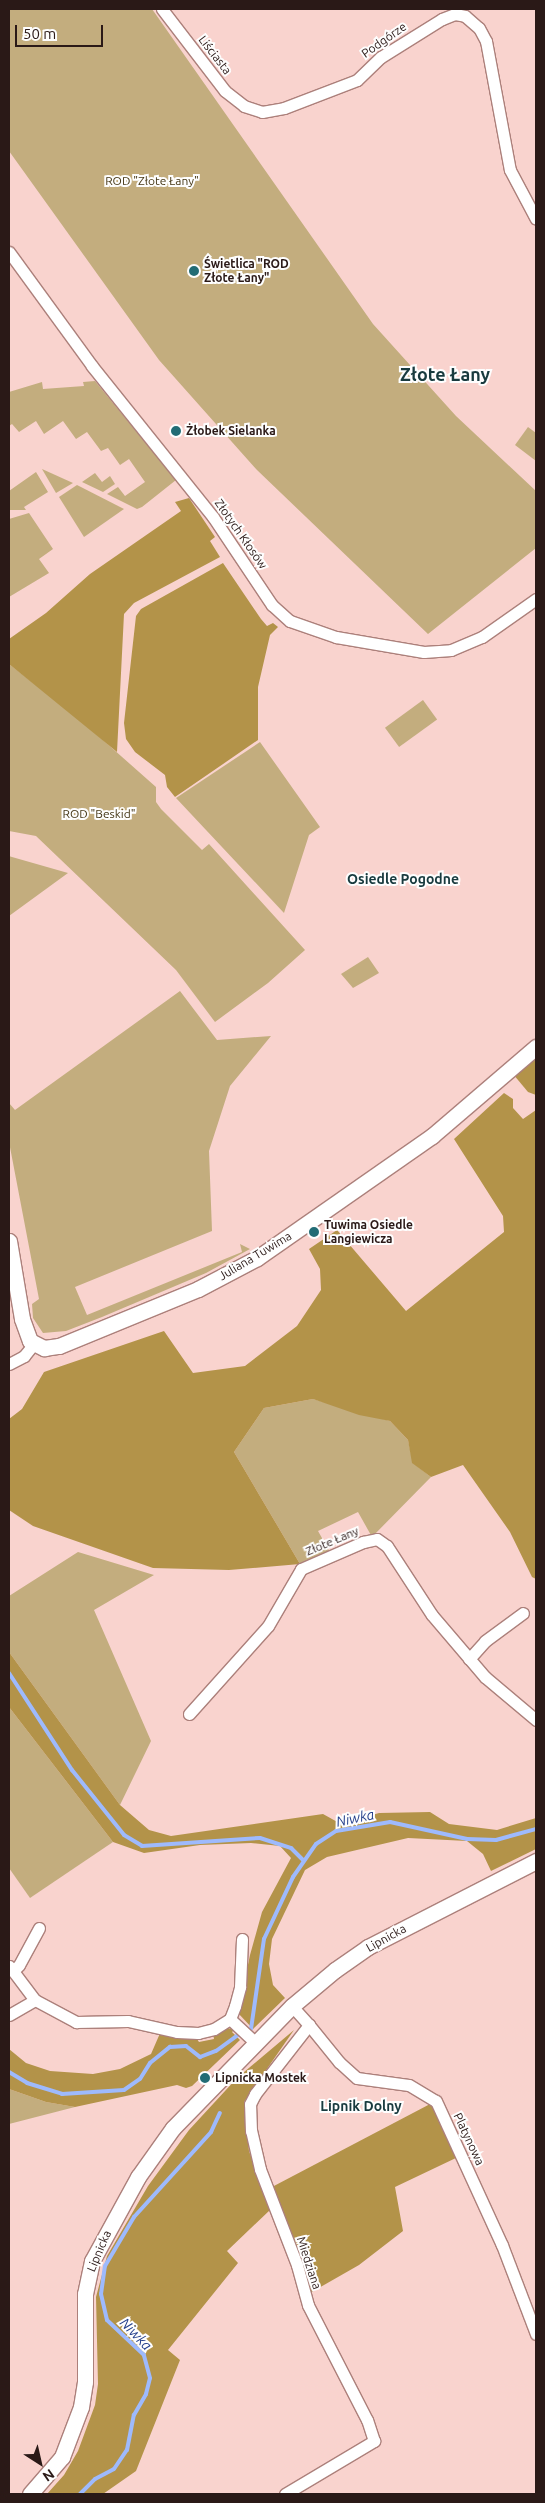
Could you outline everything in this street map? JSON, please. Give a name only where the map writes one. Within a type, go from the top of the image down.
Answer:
[{"type":"street","name":"Liściasta","points":[[162,9],[226,91],[254,110]]},
{"type":"street","name":"Podgórze","points":[[254,110],[262,112],[284,108],[357,80],[382,57],[442,19],[455,14],[465,16],[479,28],[486,41],[507,158],[525,202],[536,219]]},
{"type":"street","name":"Złotych Kłosów","points":[[9,252],[92,366],[213,517],[272,604],[290,621],[336,638],[424,652],[451,650],[482,637],[536,599]]},
{"type":"street","name":"Juliana Tuwima","points":[[38,1346],[59,1346],[173,1299],[257,1258],[432,1136],[536,1047]]},
{"type":"street","points":[[9,1241],[22,1319],[38,1346],[9,1364]]},
{"type":"street","name":"Złote Łany","points":[[189,1714],[268,1626],[301,1569],[373,1540],[386,1546],[432,1615],[485,1678],[536,1720]]},
{"type":"street","points":[[469,1659],[485,1641],[523,1612]]},
{"type":"street","name":"Lipnicka","points":[[30,2494],[62,2457],[79,2414],[85,2382],[85,2294],[92,2261],[138,2177],[173,2128],[252,2039],[334,1970],[368,1947],[536,1860]]},
{"type":"street","points":[[39,1928],[11,1969],[35,2000],[68,2019],[86,2024],[128,2021],[176,2032],[198,2033],[214,2029],[232,2021]]},
{"type":"street","points":[[232,2021],[240,1987],[242,1939]]},
{"type":"street","points":[[9,2015],[35,2000]]},
{"type":"street","points":[[292,2006],[309,2025]]},
{"type":"street","points":[[232,2021],[252,2039]]},
{"type":"street","name":"Platynowa","points":[[309,2025],[339,2062],[357,2078],[409,2085],[436,2101],[502,2245],[536,2334]]},
{"type":"street","name":"Miedziana","points":[[285,2494],[374,2441],[367,2420],[308,2304],[297,2265],[260,2169],[251,2131],[250,2104],[254,2094],[309,2025]]},
{"type":"green space","name":"ROD \"Złote Łany\"","points":[[9,9],[152,9],[373,324],[456,416],[536,491],[536,548],[428,634],[257,470],[159,360],[9,151]]},
{"type":"green space","points":[[95,381],[176,480],[137,509],[107,494],[118,487],[125,496],[145,482],[129,459],[120,465],[108,448],[101,451],[87,432],[76,439],[63,421],[44,434],[36,421],[19,432],[12,424],[9,426],[9,392],[42,382],[43,389],[84,386],[83,382]]},
{"type":"green space","points":[[528,427],[536,433],[536,461],[515,445]]},
{"type":"green space","points":[[42,469],[73,483],[56,493]]},
{"type":"green space","points":[[36,472],[48,492],[24,507],[26,510],[10,510],[9,491]]},
{"type":"green space","points":[[95,473],[102,482],[110,476],[115,484],[103,492],[82,482]]},
{"type":"green space","points":[[77,485],[124,509],[84,537],[59,497]]},
{"type":"green space","points":[[29,513],[53,549],[39,559],[49,573],[9,597],[9,519]]},
{"type":"green space","name":"ROD \"Beskid\"","points":[[9,664],[78,718],[156,787],[156,802],[161,809],[202,850],[209,844],[305,950],[268,983],[215,1022],[176,970],[36,836],[9,831]]},
{"type":"green space","points":[[423,700],[437,719],[399,747],[385,728]]},
{"type":"green space","points":[[260,742],[320,827],[309,835],[284,913],[176,798]]},
{"type":"green space","points":[[9,856],[12,857],[68,873],[9,916]]},
{"type":"green space","points":[[368,957],[379,973],[353,988],[341,974]]},
{"type":"green space","points":[[180,991],[217,1040],[271,1036],[230,1086],[209,1151],[212,1231],[75,1287],[87,1315],[242,1252],[240,1244],[250,1249],[206,1273],[102,1317],[66,1331],[43,1333],[33,1318],[32,1304],[39,1299],[9,1142],[9,1103],[15,1110]]},
{"type":"green space","points":[[313,1399],[390,1421],[408,1440],[413,1463],[431,1477],[372,1537],[358,1512],[318,1531],[331,1554],[300,1564],[234,1452],[264,1408]]},
{"type":"green space","points":[[78,1552],[154,1575],[94,1610],[151,1741],[120,1805],[9,1652],[9,1596]]},
{"type":"green space","points":[[9,1707],[113,1842],[30,1898],[9,1868]]},
{"type":"green space","points":[[9,2089],[46,2102],[75,2107],[9,2124]]},
{"type":"shaded area","points":[[189,498],[215,537],[210,541],[220,557],[134,603],[124,614],[117,752],[9,664],[9,639],[46,613],[90,574],[181,511],[175,502]]},
{"type":"shaded area","points":[[223,563],[267,626],[273,623],[278,627],[270,635],[258,687],[258,740],[175,797],[167,787],[165,775],[135,752],[126,739],[124,723],[136,616],[141,609]]},
{"type":"shaded area","points":[[536,1056],[536,1095],[528,1092],[513,1074]]},
{"type":"shaded area","points":[[504,1093],[513,1099],[513,1108],[523,1119],[536,1110],[536,1579],[532,1577],[510,1532],[463,1465],[431,1477],[412,1463],[408,1440],[390,1421],[359,1415],[313,1399],[264,1408],[234,1452],[300,1564],[229,1570],[153,1568],[33,1526],[9,1510],[9,1419],[22,1409],[44,1372],[164,1331],[193,1373],[245,1366],[297,1326],[321,1290],[320,1269],[309,1249],[337,1230],[406,1311],[504,1232],[503,1216],[454,1139]]},
{"type":"shaded area","points":[[9,1652],[120,1805],[149,1830],[171,1836],[323,1814],[341,1824],[379,1813],[430,1812],[449,1824],[497,1830],[536,1818],[536,1849],[491,1871],[483,1854],[467,1841],[408,1838],[327,1857],[305,1870],[272,1939],[269,1964],[273,1985],[285,1998],[253,2029],[238,2013],[250,1955],[262,1912],[291,1858],[280,1846],[251,1843],[200,1845],[144,1853],[113,1842],[9,1707]]},
{"type":"shaded area","points":[[224,2028],[235,2029],[232,2032],[240,2040],[192,2086],[186,2088],[177,2085],[75,2107],[46,2102],[9,2089],[9,2049],[26,2063],[50,2071],[93,2074],[120,2069],[151,2054],[161,2031],[195,2036],[199,2042],[214,2039],[213,2033]]},
{"type":"shaded area","points":[[294,2030],[244,2102],[249,2151],[270,2210],[227,2251],[238,2263],[168,2350],[180,2360],[136,2471],[103,2494],[47,2494],[64,2475],[78,2451],[95,2405],[98,2384],[96,2297],[107,2256],[148,2186],[189,2130],[237,2078]]},
{"type":"shaded area","points":[[432,2103],[458,2157],[395,2187],[403,2231],[359,2265],[310,2293],[272,2187]]},
{"type":"waterway","points":[[9,1673],[72,1770],[124,1835],[142,1846],[260,1838],[291,1848],[303,1860]]},
{"type":"waterway","name":"Niwka","points":[[251,2029],[264,1939],[293,1877],[316,1844],[336,1831],[390,1822],[467,1839],[496,1840],[536,1829]]},
{"type":"waterway","points":[[9,2072],[27,2083],[62,2094],[124,2090],[140,2079],[150,2063],[170,2047],[186,2046],[200,2057],[216,2051],[242,2032]]},
{"type":"waterway","name":"Niwka","points":[[80,2494],[95,2479],[114,2469],[127,2450],[134,2415],[146,2394],[150,2378],[144,2355],[107,2320],[101,2294],[105,2266],[134,2217],[211,2132],[220,2113]]},
{"type":"place","name":"Świetlica \"ROD Złote Łany\"","points":[[194,271]]},
{"type":"place","name":"Żłobek Sielanka","points":[[176,431]]},
{"type":"place","name":"Tuwima Osiedle Langiewicza","points":[[314,1232]]},
{"type":"place","name":"Lipnicka Mostek","points":[[205,2078]]},
{"type":"district","name":"Złote Łany","points":[[445,374]]},
{"type":"district","name":"Osiedle Pogodne","points":[[403,879]]},
{"type":"district","name":"Lipnik Dolny","points":[[361,2106]]}]
